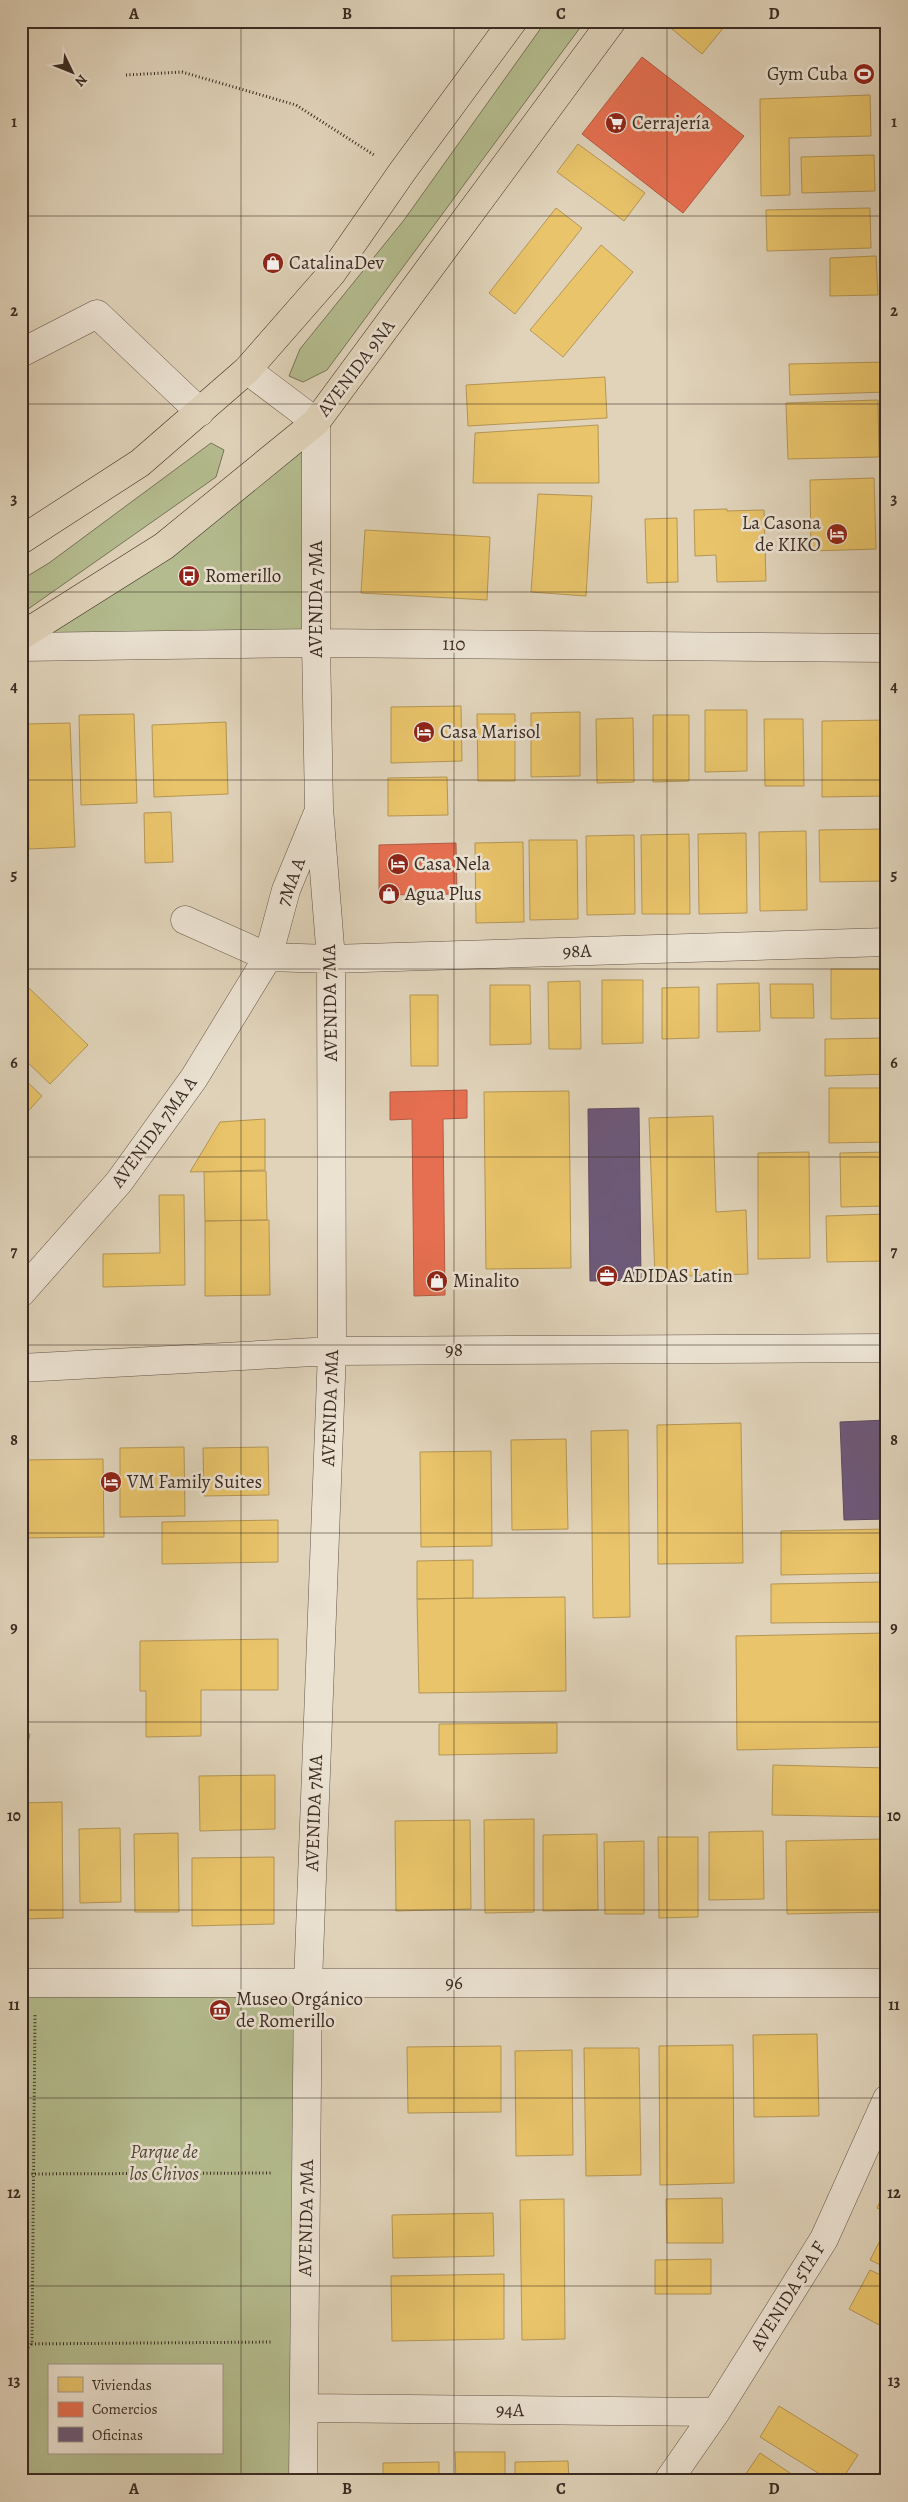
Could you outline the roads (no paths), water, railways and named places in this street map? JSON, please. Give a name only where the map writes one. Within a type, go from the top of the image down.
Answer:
[{"type":"main road","points":[[21,540],[140,463],[247,370],[332,273],[402,172],[513,21]]},
{"type":"main road","name":"AVENIDA 9NA","points":[[21,636],[164,546],[316,422],[612,21]]},
{"type":"street","points":[[21,353],[96,314],[200,412]]},
{"type":"street","points":[[247,370],[316,422]]},
{"type":"street","name":"AVENIDA 7MA","points":[[303,2481],[308,1983],[332,1351],[331,959],[319,808],[316,643],[316,422]]},
{"type":"street","name":"110","points":[[21,647],[316,643],[887,648]]},
{"type":"street","name":"7MA A","points":[[268,957],[286,890],[319,808]]},
{"type":"street","points":[[185,920],[268,957]]},
{"type":"street","name":"98A","points":[[268,957],[331,959],[887,942]]},
{"type":"street","name":"AVENIDA 7MA A","points":[[21,1293],[119,1182],[194,1078],[268,957]]},
{"type":"street","name":"98","points":[[21,1368],[332,1351],[887,1348]]},
{"type":"street","name":"96","points":[[28,1983],[887,1983]]},
{"type":"street","name":"AVENIDA 5TA F","points":[[668,2481],[716,2412],[824,2239],[887,2099]]},
{"type":"street","name":"94A","points":[[304,2408],[716,2412]]},
{"type":"place","name":"Gym Cuba","points":[[864,74]]},
{"type":"place","name":"Cerrajería","points":[[616,123]]},
{"type":"place","name":"CatalinaDev","points":[[273,263]]},
{"type":"place","name":"La Casona de KIKO","points":[[837,534]]},
{"type":"place","name":"Romerillo","points":[[189,576]]},
{"type":"place","name":"Casa Marisol","points":[[424,732]]},
{"type":"place","name":"Casa Nela","points":[[398,864]]},
{"type":"place","name":"Agua Plus","points":[[389,894]]},
{"type":"place","name":"ADIDAS Latin","points":[[607,1276]]},
{"type":"place","name":"Minalito","points":[[437,1281]]},
{"type":"place","name":"VM Family Suites","points":[[111,1482]]},
{"type":"place","name":"Museo Orgánico de Romerillo","points":[[220,2010]]},
{"type":"park label","name":"Parque de los Chivos","points":[[164,2163]]}]
